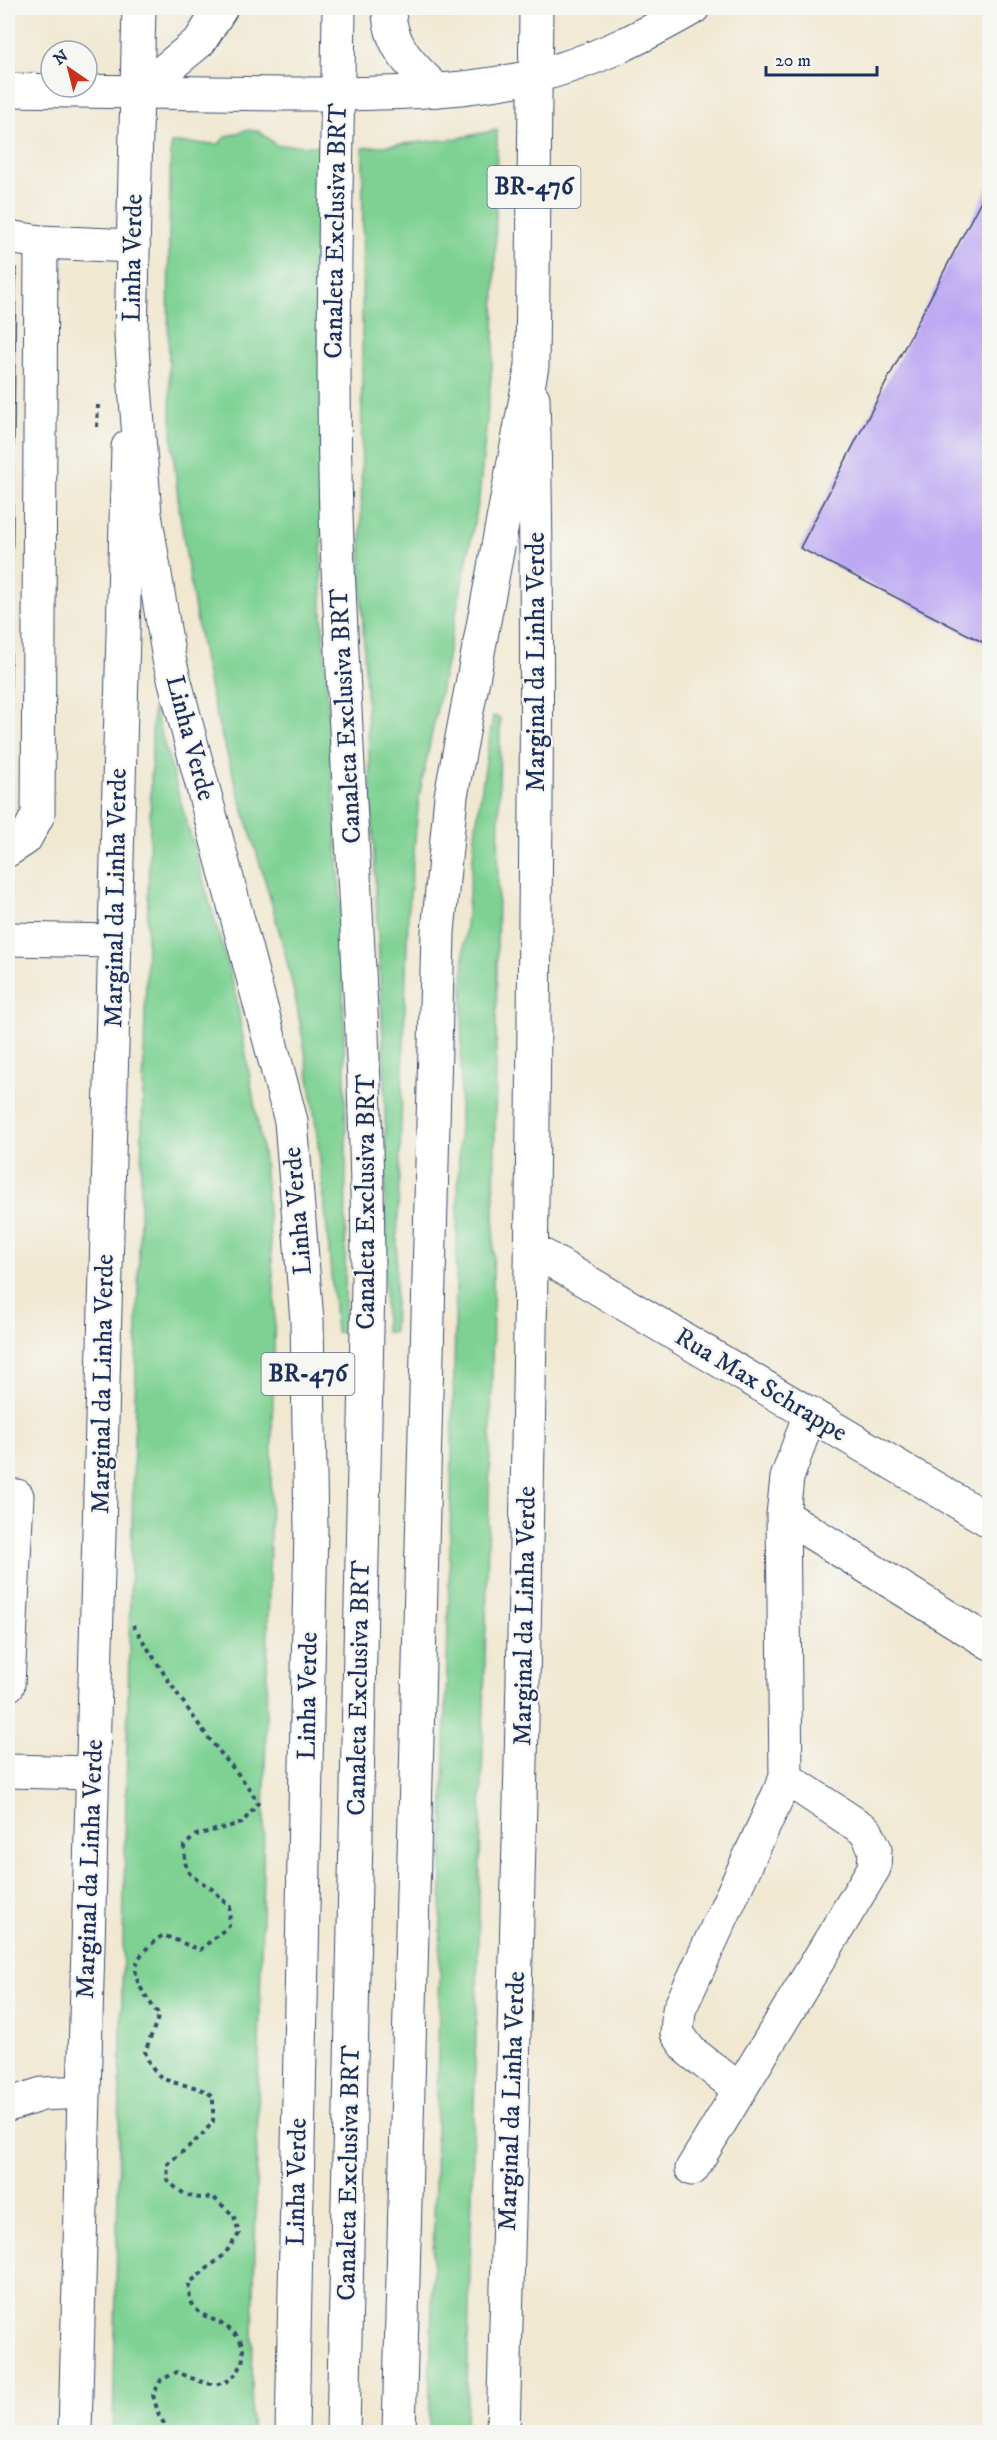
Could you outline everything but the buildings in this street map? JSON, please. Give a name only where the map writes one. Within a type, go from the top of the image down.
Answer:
[{"type":"main road","name":"Linha Verde","points":[[139,8],[131,335],[145,514],[169,659],[291,1121],[307,1321],[311,1528],[292,2433]]},
{"type":"main road","points":[[137,93],[200,41],[221,8]]},
{"type":"main road","name":"Canaleta Exclusiva BRT","points":[[339,8],[334,397],[336,514],[368,1156],[368,1284],[343,2433]]},
{"type":"main road","points":[[389,8],[393,38],[408,63],[436,90]]},
{"type":"main road","name":"BR-476","points":[[399,2433],[438,932],[451,796],[532,366],[536,8]]},
{"type":"main road","points":[[8,90],[338,94],[436,90],[536,76],[597,56],[693,8]]},
{"type":"main road","points":[[8,237],[40,242],[133,246]]},
{"type":"main road","points":[[8,850],[25,839],[38,815],[40,242]]},
{"type":"main road","name":"Marginal da Linha Verde","points":[[75,2433],[131,335]]},
{"type":"main road","name":"Marginal da Linha Verde","points":[[503,2433],[525,1628],[532,1249],[538,562],[532,366]]},
{"type":"main road","points":[[8,939],[115,941]]},
{"type":"main road","name":"Rua Max Schrappe","points":[[532,1249],[990,1521]]},
{"type":"main road","points":[[740,2090],[690,2051],[677,2033],[679,2010],[786,1778],[783,1515],[787,1478],[810,1413]]},
{"type":"main road","points":[[8,1685],[17,1496]]},
{"type":"main road","points":[[783,1515],[990,1643]]},
{"type":"main road","points":[[8,1772],[93,1773]]},
{"type":"main road","points":[[692,2169],[874,1868],[875,1849],[866,1831],[786,1778]]},
{"type":"main road","points":[[8,2105],[42,2094],[84,2092]]},
{"type":"path","points":[[132,1623],[181,1701],[251,1790],[258,1803],[242,1823],[196,1835],[184,1846],[185,1868],[194,1880],[210,1888],[230,1907],[229,1926],[200,1950],[163,1935],[147,1947],[134,1967],[136,1982],[159,2015],[145,2052],[154,2072],[166,2079],[207,2090],[213,2097],[213,2122],[168,2164],[167,2181],[180,2192],[196,2200],[213,2196],[234,2216],[239,2234],[224,2255],[189,2283],[188,2297],[200,2315],[236,2334],[243,2349],[242,2367],[230,2380],[216,2385],[177,2372],[161,2380],[153,2395],[159,2416],[170,2433]]},
{"type":"green space","points":[[246,130],[259,131],[276,145],[319,146],[322,612],[342,922],[346,1138],[345,1333],[336,1332],[316,1129],[297,1007],[279,930],[213,703],[185,548],[173,447],[169,346],[171,143],[219,144],[225,137]]},
{"type":"green space","points":[[497,130],[494,346],[479,499],[419,797],[408,915],[394,1332],[385,1332],[385,1081],[361,585],[363,148],[454,139]]},
{"type":"green space","points":[[153,705],[235,991],[264,1160],[275,1300],[251,2432],[113,2432],[130,1600]]},
{"type":"green space","points":[[493,716],[500,718],[492,1377],[466,2432],[429,2432],[464,944],[476,826]]}]
